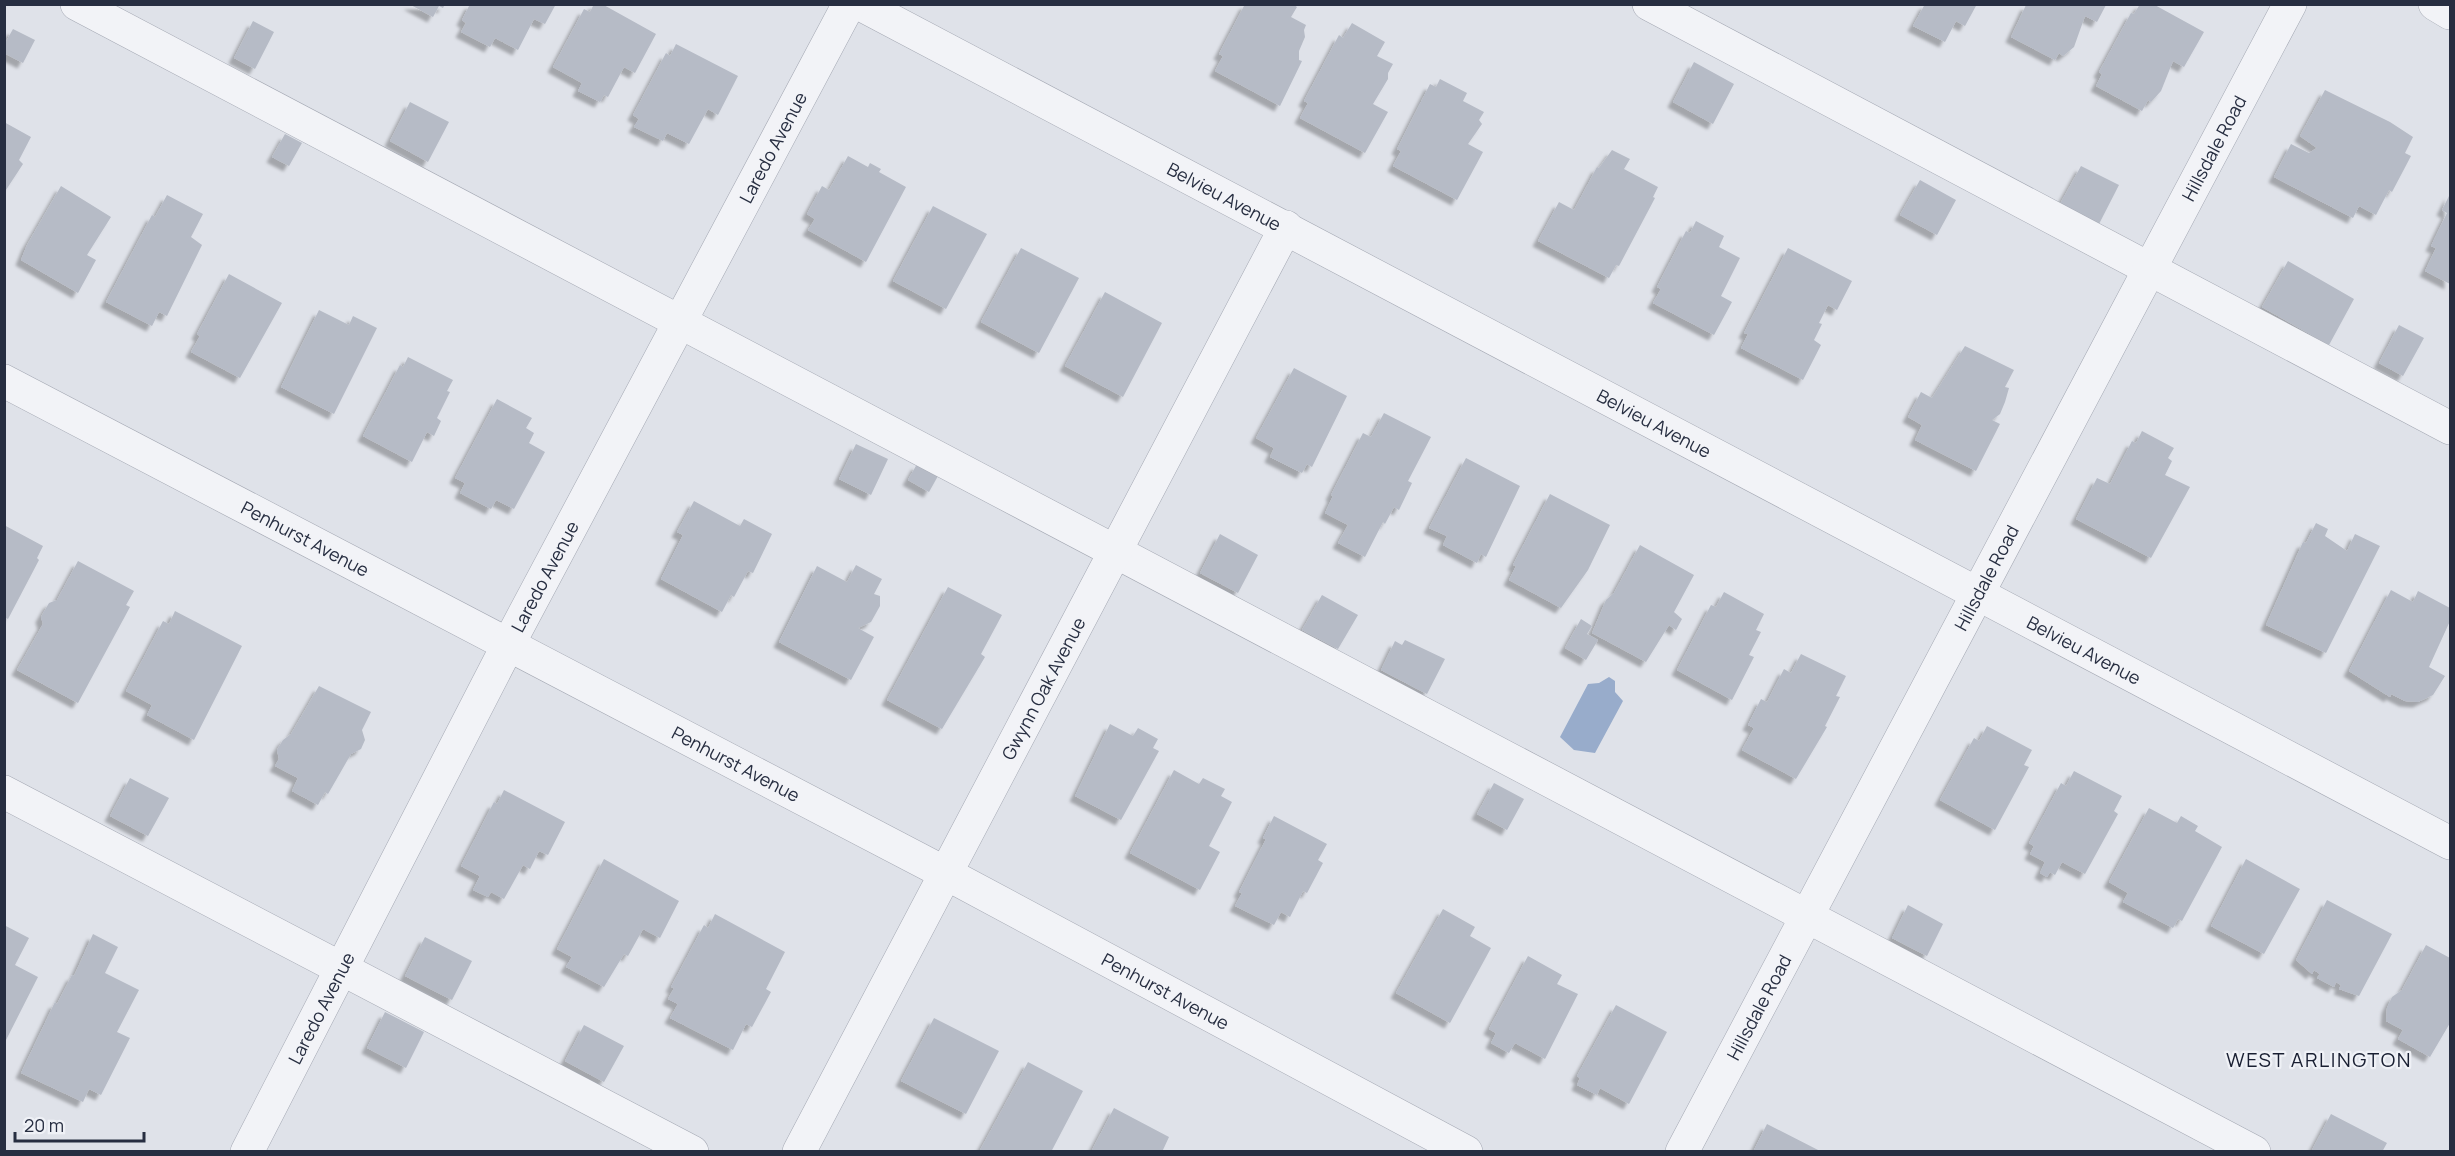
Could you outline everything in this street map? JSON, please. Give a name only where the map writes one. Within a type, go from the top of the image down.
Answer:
[{"type":"street","points":[[77,4],[1809,915],[2254,1152]]},
{"type":"street","name":"Laredo Avenue","points":[[248,1152],[508,645],[682,322],[849,4]]},
{"type":"street","name":"Belvieu Avenue","points":[[860,4],[2451,843]]},
{"type":"street","points":[[1649,4],[2451,428]]},
{"type":"street","name":"Hillsdale Road","points":[[1682,1152],[2290,4]]},
{"type":"street","points":[[2435,4],[2451,13]]},
{"type":"street","name":"Gwynn Oak Avenue","points":[[799,1152],[1286,227]]},
{"type":"street","name":"Penhurst Avenue","points":[[4,381],[947,874],[1466,1152]]},
{"type":"street","points":[[4,792],[692,1152]]},
{"type":"water","points":[[1609,677],[1615,681],[1615,692],[1623,701],[1595,753],[1574,750],[1560,737],[1588,684],[1599,683]]},
{"type":"building","points":[[409,4],[445,4],[443,8],[439,6],[433,17]]},
{"type":"building","points":[[470,4],[556,4],[545,24],[534,19],[518,50],[495,38],[490,47],[461,32],[466,23],[462,20]]},
{"type":"building","points":[[594,4],[602,4],[656,34],[635,73],[624,67],[608,97],[604,95],[600,102],[578,91],[582,83],[553,67],[584,9],[590,12]]},
{"type":"building","points":[[1245,4],[1293,4],[1297,7],[1291,17],[1306,25],[1305,37],[1299,51],[1299,60],[1302,61],[1280,106],[1215,71],[1223,56],[1219,54]]},
{"type":"building","points":[[1925,4],[1977,4],[1965,26],[1956,21],[1945,42],[1913,26]]},
{"type":"building","points":[[2140,4],[2153,4],[2204,32],[2184,67],[2173,61],[2161,91],[2151,102],[2148,100],[2142,111],[2096,86],[2102,74],[2099,72],[2131,13],[2134,14]]},
{"type":"building","points":[[2026,5],[2106,5],[2097,22],[2085,16],[2074,47],[2063,56],[2059,53],[2055,60],[2011,37]]},
{"type":"building","points":[[253,21],[274,32],[255,69],[234,58]]},
{"type":"building","points":[[1352,23],[1385,42],[1377,56],[1393,64],[1388,73],[1388,79],[1373,104],[1388,112],[1365,153],[1300,118],[1308,103],[1304,101],[1339,35],[1343,38]]},
{"type":"building","points":[[13,29],[35,40],[23,63],[4,53],[4,45]]},
{"type":"building","points":[[676,44],[738,76],[718,115],[708,109],[689,144],[667,133],[663,141],[634,127],[639,119],[633,115],[666,53],[670,56]]},
{"type":"building","points":[[1694,62],[1734,84],[1713,124],[1673,102]]},
{"type":"building","points":[[1440,79],[1467,93],[1463,101],[1484,112],[1479,120],[1482,124],[1468,144],[1483,152],[1457,200],[1393,166],[1401,151],[1397,149],[1430,84],[1436,87]]},
{"type":"building","points":[[2325,90],[2390,122],[2413,137],[2405,153],[2411,156],[2392,192],[2389,190],[2376,215],[2359,206],[2353,218],[2274,177],[2291,144],[2309,153],[2317,148],[2300,136]]},
{"type":"building","points":[[410,102],[449,122],[428,162],[390,141]]},
{"type":"building","points":[[4,122],[31,137],[19,160],[23,164],[4,193]]},
{"type":"building","points":[[285,134],[302,143],[289,166],[272,157]]},
{"type":"building","points":[[1612,150],[1630,159],[1624,169],[1658,187],[1653,197],[1655,198],[1619,266],[1616,265],[1609,278],[1538,241],[1559,202],[1574,210],[1597,167],[1599,168]]},
{"type":"building","points":[[848,156],[868,167],[870,163],[881,169],[879,172],[906,187],[866,262],[808,230],[815,219],[807,214],[822,186],[829,190]]},
{"type":"building","points":[[2081,166],[2119,185],[2099,224],[2060,204]]},
{"type":"building","points":[[1920,180],[1956,200],[1937,235],[1900,215]]},
{"type":"building","points":[[61,186],[111,217],[87,255],[96,260],[78,293],[21,260],[27,245]]},
{"type":"building","points":[[2450,194],[2450,284],[2425,271],[2436,248],[2431,246],[2447,213],[2442,210]]},
{"type":"building","points":[[167,195],[203,214],[191,237],[202,245],[167,316],[159,312],[152,326],[106,302],[152,215],[155,217]]},
{"type":"building","points":[[933,206],[987,234],[946,309],[893,281]]},
{"type":"building","points":[[1696,221],[1724,236],[1719,247],[1740,258],[1721,296],[1732,302],[1714,335],[1653,303],[1661,289],[1657,287],[1686,231],[1690,233]]},
{"type":"building","points":[[1021,248],[1079,278],[1039,353],[981,322]]},
{"type":"building","points":[[1788,248],[1852,281],[1837,310],[1828,305],[1819,323],[1822,324],[1814,340],[1821,345],[1803,380],[1741,348],[1748,334],[1744,333]]},
{"type":"building","points":[[2288,261],[2354,299],[2329,345],[2262,307]]},
{"type":"building","points":[[229,274],[282,303],[240,378],[191,352],[200,336],[197,334]]},
{"type":"building","points":[[1105,292],[1162,323],[1123,397],[1065,366]]},
{"type":"building","points":[[319,310],[349,325],[353,316],[377,328],[334,414],[281,387]]},
{"type":"building","points":[[2399,325],[2424,338],[2403,376],[2379,363]]},
{"type":"building","points":[[1965,346],[2014,370],[2005,387],[2009,388],[2000,414],[1992,420],[2000,424],[1976,471],[1915,440],[1922,425],[1908,417],[1921,392],[1932,398]]},
{"type":"building","points":[[408,357],[453,380],[447,391],[450,392],[437,418],[441,421],[434,436],[427,432],[412,462],[363,436],[400,365],[403,367]]},
{"type":"building","points":[[1294,368],[1347,396],[1312,467],[1307,464],[1302,473],[1270,457],[1274,448],[1256,438]]},
{"type":"building","points":[[497,399],[532,418],[526,428],[534,433],[529,443],[545,452],[514,509],[496,500],[491,509],[460,493],[465,483],[455,478]]},
{"type":"building","points":[[1384,413],[1431,437],[1408,481],[1412,483],[1399,510],[1394,507],[1385,524],[1383,522],[1365,557],[1338,543],[1348,525],[1325,513],[1333,496],[1331,495],[1363,433],[1371,437]]},
{"type":"building","points":[[2142,431],[2174,448],[2168,458],[2172,461],[2165,475],[2190,487],[2151,558],[2076,519],[2097,478],[2110,484],[2132,441],[2136,443]]},
{"type":"building","points":[[856,444],[888,459],[871,495],[839,479]]},
{"type":"building","points":[[1466,458],[1520,486],[1486,557],[1481,554],[1477,563],[1443,545],[1447,536],[1429,528]]},
{"type":"building","points":[[917,464],[938,476],[929,492],[908,480]]},
{"type":"building","points":[[1550,494],[1610,525],[1588,570],[1561,608],[1509,580],[1516,566],[1513,565]]},
{"type":"building","points":[[694,501],[740,526],[744,519],[772,534],[753,573],[748,571],[734,597],[731,595],[722,612],[661,579],[683,535],[677,532]]},
{"type":"building","points":[[2316,523],[2328,529],[2325,536],[2347,551],[2355,534],[2380,546],[2326,653],[2266,625],[2303,542],[2306,543]]},
{"type":"building","points":[[4,525],[43,546],[37,558],[39,560],[8,619],[4,617]]},
{"type":"building","points":[[1220,534],[1258,555],[1238,593],[1200,573]]},
{"type":"building","points":[[1640,545],[1694,575],[1674,612],[1682,619],[1676,630],[1669,625],[1646,662],[1592,633],[1606,600],[1614,593]]},
{"type":"building","points":[[78,561],[134,591],[126,605],[130,607],[78,703],[17,670],[43,624],[41,617],[49,603],[57,600]]},
{"type":"building","points":[[856,565],[882,579],[874,594],[880,596],[880,606],[871,622],[858,628],[874,637],[851,680],[779,642],[817,566],[847,582]]},
{"type":"building","points":[[948,587],[1002,615],[981,654],[985,657],[942,729],[887,700]]},
{"type":"building","points":[[2391,590],[2413,602],[2418,591],[2450,608],[2450,621],[2429,667],[2445,676],[2433,695],[2418,702],[2405,701],[2391,694],[2390,697],[2349,671]]},
{"type":"building","points":[[1724,592],[1764,614],[1756,630],[1761,632],[1749,655],[1754,657],[1732,700],[1677,670],[1711,605],[1716,607]]},
{"type":"building","points":[[1322,595],[1358,615],[1338,649],[1302,630]]},
{"type":"building","points":[[175,611],[242,646],[194,740],[147,715],[152,705],[126,691],[163,621],[169,624]]},
{"type":"building","points":[[1581,619],[1592,626],[1587,634],[1598,640],[1586,660],[1565,648]]},
{"type":"building","points":[[1405,640],[1445,659],[1427,694],[1381,670],[1395,641],[1402,645]]},
{"type":"building","points":[[1801,654],[1846,676],[1836,696],[1840,697],[1825,726],[1827,727],[1796,779],[1742,750],[1754,728],[1748,725],[1761,699],[1767,702],[1784,669],[1791,673]]},
{"type":"building","points":[[319,686],[371,712],[362,730],[365,740],[361,749],[351,754],[328,794],[325,792],[318,805],[292,791],[298,778],[275,766],[279,759],[277,750],[283,740],[291,734]]},
{"type":"building","points":[[1110,724],[1133,736],[1138,728],[1158,739],[1153,748],[1159,751],[1121,820],[1075,796]]},
{"type":"building","points":[[1987,726],[2032,750],[2024,765],[2029,767],[1995,830],[1940,800],[1974,738],[1979,741]]},
{"type":"building","points":[[1174,770],[1199,784],[1203,778],[1225,789],[1221,796],[1232,802],[1209,846],[1220,852],[1200,890],[1130,853]]},
{"type":"building","points":[[2074,771],[2122,796],[2114,811],[2118,814],[2085,874],[2062,862],[2055,875],[2050,872],[2047,877],[2040,873],[2045,862],[2030,854],[2034,846],[2029,843],[2061,783],[2066,786]]},
{"type":"building","points":[[130,778],[169,798],[148,836],[110,816]]},
{"type":"building","points":[[1494,783],[1524,799],[1507,830],[1477,814]]},
{"type":"building","points":[[504,790],[565,822],[548,855],[539,851],[530,869],[523,865],[504,899],[491,892],[488,897],[473,890],[480,876],[461,866],[494,802],[497,804]]},
{"type":"building","points":[[2149,808],[2177,823],[2181,816],[2198,826],[2195,831],[2222,847],[2182,921],[2178,919],[2173,928],[2123,902],[2128,893],[2109,882]]},
{"type":"building","points":[[1274,816],[1327,844],[1318,860],[1323,863],[1307,893],[1303,891],[1290,917],[1281,912],[1274,925],[1235,906],[1242,893],[1239,892],[1266,839],[1263,838]]},
{"type":"building","points":[[604,859],[679,901],[660,938],[643,929],[628,956],[624,954],[604,987],[566,967],[572,957],[557,949]]},
{"type":"building","points":[[2246,859],[2300,889],[2264,954],[2211,926]]},
{"type":"building","points":[[2327,900],[2392,934],[2359,996],[2339,989],[2341,985],[2336,982],[2334,987],[2317,978],[2320,974],[2314,970],[2312,974],[2296,960]]},
{"type":"building","points":[[1908,905],[1943,924],[1927,956],[1892,938]]},
{"type":"building","points":[[1443,909],[1475,927],[1470,936],[1491,948],[1450,1023],[1396,993]]},
{"type":"building","points":[[715,914],[785,952],[766,989],[771,992],[752,1027],[746,1024],[733,1050],[670,1018],[678,1004],[668,999],[674,988],[671,987],[704,925],[708,928]]},
{"type":"building","points":[[4,925],[29,938],[15,965],[38,977],[4,1044]]},
{"type":"building","points":[[93,934],[118,947],[105,973],[139,990],[117,1032],[130,1038],[101,1095],[89,1089],[83,1102],[21,1073],[55,1002],[57,1004],[72,975],[74,976]]},
{"type":"building","points":[[425,937],[472,961],[452,1000],[405,976]]},
{"type":"building","points":[[2426,945],[2450,958],[2450,1023],[2430,1057],[2398,1039],[2403,1030],[2386,1021],[2387,1008],[2392,997],[2402,990]]},
{"type":"building","points":[[1528,956],[1562,975],[1557,984],[1578,994],[1545,1059],[1515,1043],[1509,1053],[1491,1043],[1496,1033],[1489,1029]]},
{"type":"building","points":[[1616,1005],[1667,1032],[1629,1104],[1600,1088],[1597,1095],[1577,1085],[1580,1078],[1577,1076]]},
{"type":"building","points":[[385,1012],[424,1032],[406,1068],[367,1048]]},
{"type":"building","points":[[934,1018],[999,1051],[966,1114],[901,1081]]},
{"type":"building","points":[[584,1025],[624,1046],[604,1082],[565,1061]]},
{"type":"building","points":[[1028,1062],[1083,1091],[1051,1152],[979,1152]]},
{"type":"building","points":[[1114,1108],[1169,1137],[1162,1152],[1091,1152]]},
{"type":"building","points":[[2331,1114],[2387,1143],[2382,1152],[2311,1152]]},
{"type":"building","points":[[1767,1124],[1822,1152],[1753,1152]]},
{"type":"district","name":"WEST ARLINGTON","points":[[2319,1059]]}]
